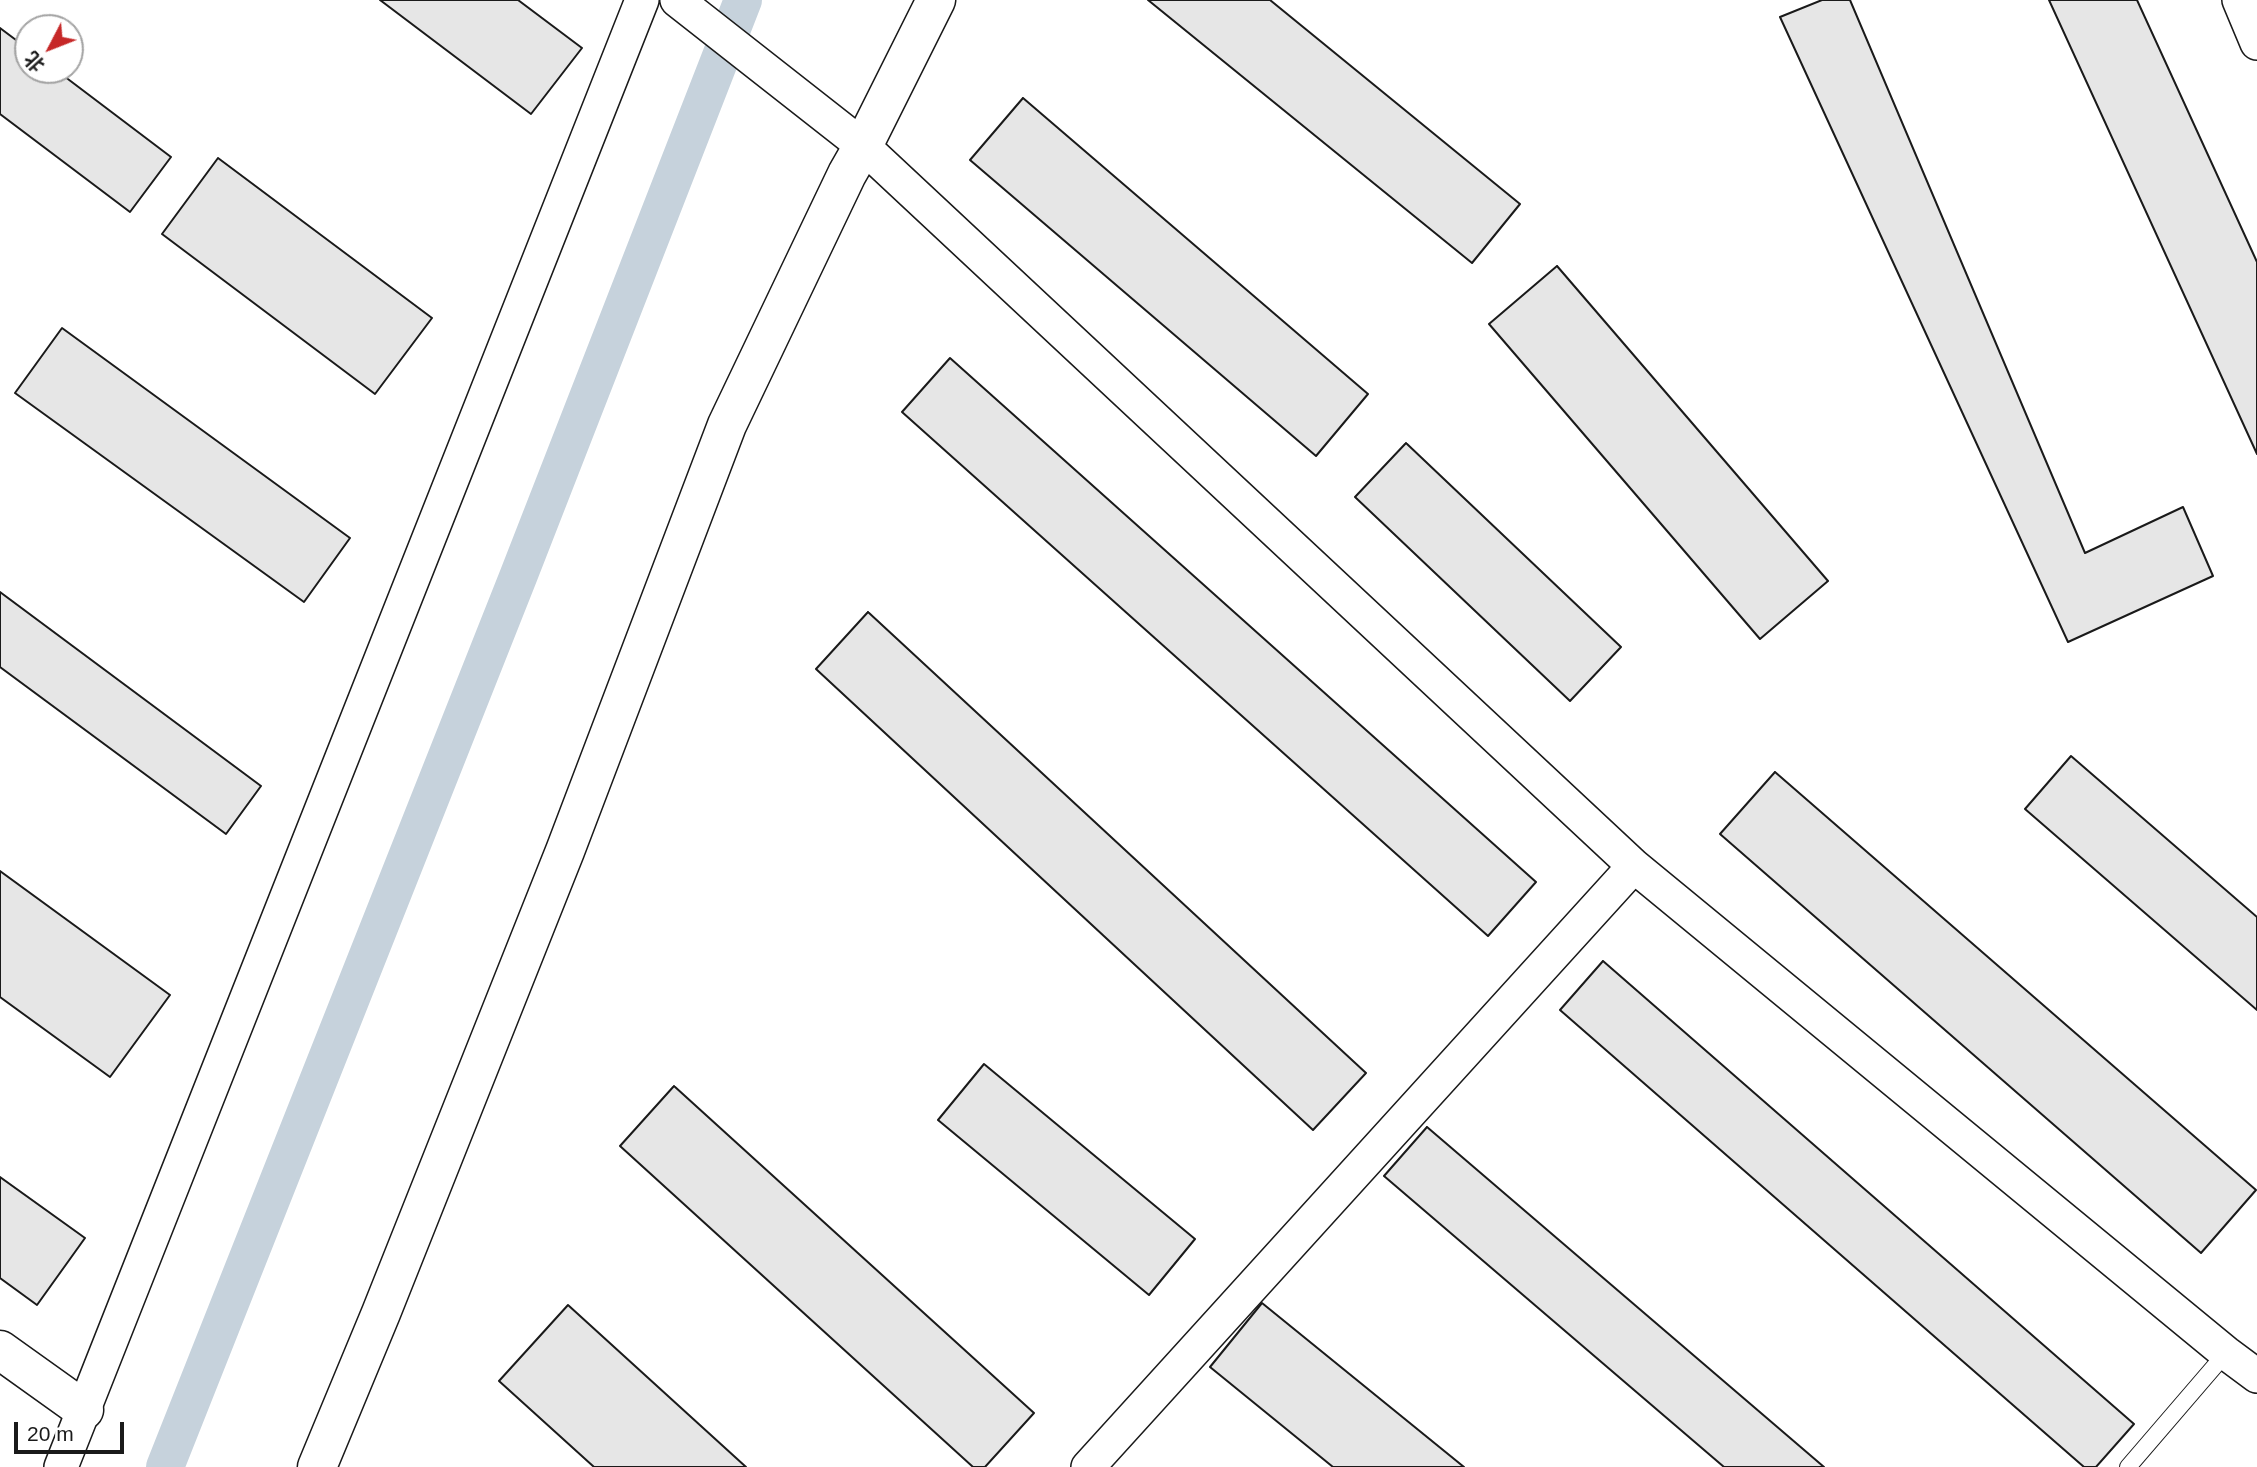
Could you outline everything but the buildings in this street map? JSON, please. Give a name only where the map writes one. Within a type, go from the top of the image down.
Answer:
[{"type":"main road","points":[[317,1467],[565,851],[727,425],[847,174],[936,0]]},
{"type":"main road","points":[[0,1350],[84,1410]]},
{"type":"street","points":[[61,1467],[642,0]]},
{"type":"street","points":[[2239,0],[2257,43]]},
{"type":"street","points":[[687,9],[863,146],[1634,866],[2257,1376]]},
{"type":"street","points":[[1088,1467],[1634,866]]},
{"type":"lane","points":[[2128,1467],[2226,1353]]},
{"type":"waterway","points":[[165,1467],[518,577],[743,0]]}]
